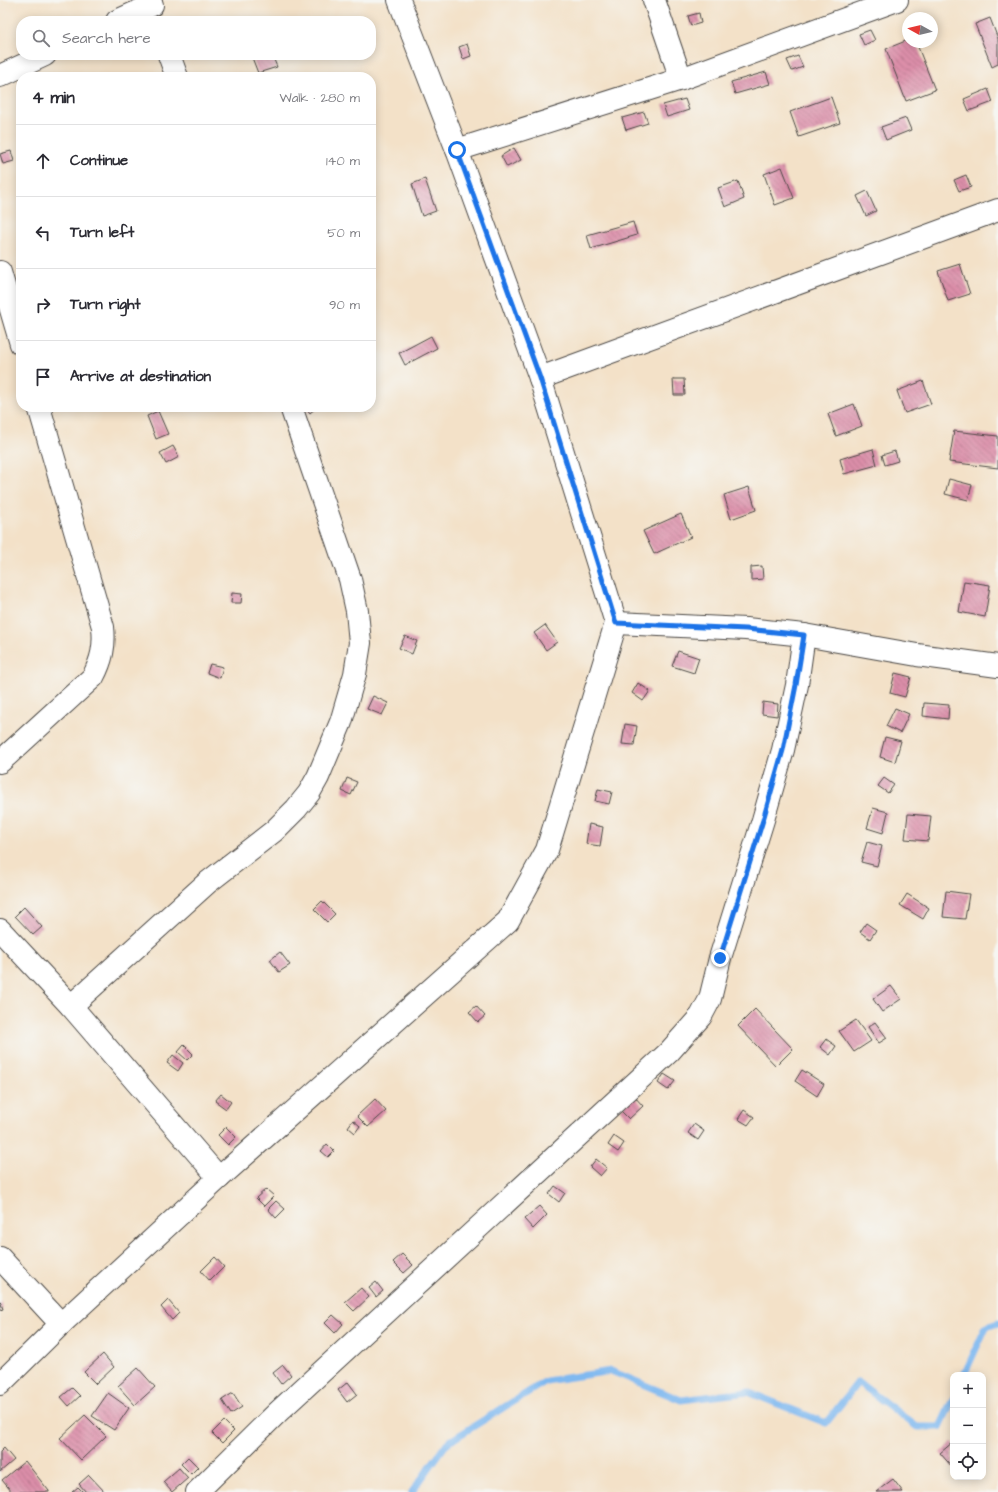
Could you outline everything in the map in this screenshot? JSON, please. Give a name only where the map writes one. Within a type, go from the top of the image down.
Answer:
[{"type":"street","points":[[0,1384],[61,1324],[219,1178],[508,921],[547,850],[616,623],[540,378],[457,150],[400,0]]},
{"type":"street","points":[[654,0],[681,79]]},
{"type":"street","points":[[457,150],[681,79],[897,0]]},
{"type":"street","points":[[132,16],[153,9]]},
{"type":"street","points":[[0,76],[34,60]]},
{"type":"street","points":[[171,60],[175,72]]},
{"type":"street","points":[[540,378],[998,210]]},
{"type":"street","points":[[0,272],[16,327]]},
{"type":"street","points":[[0,762],[93,677],[100,664],[103,650],[103,627],[40,412]]},
{"type":"street","points":[[71,1006],[206,883],[274,831],[296,809],[309,793],[318,777],[341,722],[355,674],[360,643],[357,611],[350,579],[293,412]]},
{"type":"street","points":[[616,623],[746,629],[804,635],[917,656],[998,666]]},
{"type":"street","points":[[197,1492],[278,1412],[669,1052],[701,1016],[710,999],[720,958],[783,750],[804,635]]},
{"type":"street","points":[[0,930],[71,1006],[219,1178]]},
{"type":"street","points":[[0,1258],[61,1324]]},
{"type":"building","points":[[699,13],[701,23],[691,26],[688,16]]},
{"type":"building","points":[[990,18],[998,39],[998,64],[992,67],[975,24]]},
{"type":"building","points":[[870,30],[875,40],[864,45],[859,34]]},
{"type":"building","points":[[902,42],[902,48],[918,48],[935,90],[906,101],[886,49]]},
{"type":"building","points":[[467,44],[471,56],[463,59],[459,47]]},
{"type":"building","points":[[798,56],[803,67],[792,71],[787,60]]},
{"type":"building","points":[[253,60],[274,60],[277,67],[258,72]]},
{"type":"building","points":[[766,72],[770,84],[735,94],[731,82]]},
{"type":"building","points":[[988,89],[993,102],[969,111],[964,99]]},
{"type":"building","points":[[831,97],[840,123],[799,137],[790,112]]},
{"type":"building","points":[[685,99],[689,110],[667,117],[663,105]]},
{"type":"building","points":[[644,112],[648,123],[626,130],[622,118]]},
{"type":"building","points":[[906,118],[911,130],[886,140],[881,127]]},
{"type":"building","points":[[514,148],[521,160],[507,167],[501,156]]},
{"type":"building","points":[[11,151],[14,161],[3,164],[0,154]]},
{"type":"building","points":[[782,167],[794,198],[775,205],[764,174]]},
{"type":"building","points":[[966,175],[971,187],[959,191],[954,180]]},
{"type":"building","points":[[425,179],[436,211],[422,216],[412,184]]},
{"type":"building","points":[[738,181],[744,199],[725,207],[718,188]]},
{"type":"building","points":[[867,191],[876,211],[866,216],[857,196]]},
{"type":"building","points":[[633,222],[637,235],[591,249],[587,235]]},
{"type":"building","points":[[960,264],[970,294],[948,301],[938,271]]},
{"type":"building","points":[[431,336],[437,348],[405,365],[399,353]]},
{"type":"building","points":[[673,379],[684,379],[685,395],[674,395]]},
{"type":"building","points":[[923,381],[931,404],[905,413],[897,391]]},
{"type":"building","points":[[854,404],[862,426],[836,436],[828,414]]},
{"type":"building","points":[[158,412],[168,434],[156,439],[147,416]]},
{"type":"building","points":[[954,431],[998,436],[998,468],[949,462]]},
{"type":"building","points":[[173,446],[179,457],[166,464],[160,453]]},
{"type":"building","points":[[873,449],[877,465],[844,474],[840,459]]},
{"type":"building","points":[[895,451],[898,461],[885,465],[882,455]]},
{"type":"building","points":[[949,479],[972,485],[968,500],[945,494]]},
{"type":"building","points":[[749,487],[756,510],[731,519],[724,495]]},
{"type":"building","points":[[681,514],[691,537],[654,554],[643,531]]},
{"type":"building","points":[[762,566],[763,579],[751,580],[751,567]]},
{"type":"building","points":[[964,581],[990,585],[985,617],[959,612]]},
{"type":"building","points":[[232,593],[242,594],[241,603],[231,603]]},
{"type":"building","points":[[545,625],[557,642],[546,650],[534,633]]},
{"type":"building","points":[[405,636],[417,641],[412,654],[399,648]]},
{"type":"building","points":[[678,651],[699,658],[694,673],[672,666]]},
{"type":"building","points":[[210,664],[223,667],[220,678],[207,673]]},
{"type":"building","points":[[895,673],[911,677],[905,697],[890,693]]},
{"type":"building","points":[[638,683],[650,691],[643,701],[632,693]]},
{"type":"building","points":[[373,696],[388,703],[382,715],[367,709]]},
{"type":"building","points":[[763,702],[778,704],[777,716],[762,714]]},
{"type":"building","points":[[924,703],[949,705],[948,719],[923,716]]},
{"type":"building","points":[[895,708],[909,714],[900,733],[886,726]]},
{"type":"building","points":[[625,724],[637,726],[634,745],[622,744]]},
{"type":"building","points":[[885,737],[901,741],[895,762],[880,757]]},
{"type":"building","points":[[347,778],[357,782],[351,795],[342,791]]},
{"type":"building","points":[[884,778],[894,785],[888,793],[878,786]]},
{"type":"building","points":[[598,789],[612,792],[609,804],[595,801]]},
{"type":"building","points":[[873,808],[888,812],[883,833],[867,828]]},
{"type":"building","points":[[908,814],[931,816],[928,841],[905,839]]},
{"type":"building","points":[[589,824],[603,827],[600,846],[586,844]]},
{"type":"building","points":[[867,842],[882,846],[877,866],[861,862]]},
{"type":"building","points":[[946,891],[969,894],[965,919],[943,917]]},
{"type":"building","points":[[907,894],[929,908],[923,919],[900,905]]},
{"type":"building","points":[[322,901],[335,914],[327,922],[314,909]]},
{"type":"building","points":[[24,907],[42,927],[33,935],[15,916]]},
{"type":"building","points":[[866,923],[876,930],[870,939],[860,932]]},
{"type":"building","points":[[280,952],[290,965],[279,972],[270,960]]},
{"type":"building","points":[[891,986],[901,999],[882,1012],[873,999]]},
{"type":"building","points":[[476,1006],[485,1016],[478,1022],[469,1012]]},
{"type":"building","points":[[755,1009],[793,1049],[776,1066],[738,1026]]},
{"type":"building","points":[[856,1020],[871,1041],[854,1052],[839,1031]]},
{"type":"building","points":[[875,1022],[887,1038],[879,1043],[868,1027]]},
{"type":"building","points":[[826,1039],[836,1046],[830,1055],[820,1047]]},
{"type":"building","points":[[184,1045],[193,1054],[187,1060],[178,1052]]},
{"type":"building","points":[[173,1055],[183,1063],[178,1071],[167,1063]]},
{"type":"building","points":[[802,1070],[824,1084],[817,1096],[795,1081]]},
{"type":"building","points":[[664,1074],[675,1081],[668,1090],[658,1083]]},
{"type":"building","points":[[221,1094],[231,1102],[226,1109],[215,1101]]},
{"type":"building","points":[[634,1096],[643,1106],[629,1119],[620,1110]]},
{"type":"building","points":[[375,1099],[386,1111],[368,1127],[357,1116]]},
{"type":"building","points":[[744,1110],[754,1117],[748,1125],[738,1119]]},
{"type":"building","points":[[353,1120],[360,1126],[355,1133],[348,1127]]},
{"type":"building","points":[[694,1124],[704,1131],[698,1140],[688,1133]]},
{"type":"building","points":[[226,1127],[236,1137],[228,1145],[218,1135]]},
{"type":"building","points":[[614,1136],[624,1143],[618,1152],[608,1145]]},
{"type":"building","points":[[327,1144],[334,1151],[328,1157],[321,1151]]},
{"type":"building","points":[[596,1159],[607,1168],[600,1176],[590,1167]]},
{"type":"building","points":[[555,1186],[565,1193],[559,1202],[549,1194]]},
{"type":"building","points":[[266,1189],[274,1196],[264,1206],[256,1198]]},
{"type":"building","points":[[276,1201],[285,1209],[276,1218],[268,1209]]},
{"type":"building","points":[[539,1206],[547,1215],[533,1229],[524,1219]]},
{"type":"building","points":[[402,1254],[413,1265],[404,1273],[393,1262]]},
{"type":"building","points":[[215,1257],[224,1267],[210,1281],[201,1271]]},
{"type":"building","points":[[376,1282],[383,1291],[376,1297],[369,1288]]},
{"type":"building","points":[[361,1288],[369,1297],[354,1311],[345,1302]]},
{"type":"building","points":[[168,1300],[179,1313],[172,1320],[161,1307]]},
{"type":"building","points":[[0,1301],[3,1309],[0,1310]]},
{"type":"building","points":[[333,1315],[343,1324],[335,1333],[325,1323]]},
{"type":"building","points":[[103,1354],[114,1367],[96,1384],[84,1372]]},
{"type":"building","points":[[283,1365],[291,1375],[281,1384],[273,1373]]},
{"type":"building","points":[[138,1368],[155,1387],[135,1405],[118,1386]]},
{"type":"building","points":[[348,1382],[357,1394],[347,1402],[338,1390]]},
{"type":"building","points":[[72,1388],[80,1396],[69,1406],[61,1397]]},
{"type":"building","points":[[108,1393],[129,1408],[114,1430],[92,1416]]},
{"type":"building","points":[[233,1393],[242,1407],[231,1414],[222,1400]]},
{"type":"building","points":[[85,1415],[106,1436],[81,1460],[60,1438]]},
{"type":"building","points":[[224,1421],[234,1431],[222,1443],[212,1433]]},
{"type":"building","points":[[950,1445],[950,1465],[940,1453]]},
{"type":"building","points":[[4,1448],[14,1460],[0,1472],[0,1452]]},
{"type":"building","points":[[188,1457],[198,1467],[191,1474],[181,1464]]},
{"type":"building","points":[[25,1461],[49,1492],[12,1492],[2,1480]]},
{"type":"building","points":[[179,1468],[188,1478],[172,1492],[163,1482]]},
{"type":"building","points":[[89,1475],[105,1492],[86,1492],[79,1484]]},
{"type":"building","points":[[893,1479],[903,1492],[876,1492]]},
{"type":"building","points":[[78,1487],[83,1492],[72,1492]]},
{"type":"waterway","points":[[965,1372],[986,1327],[998,1323]]},
{"type":"waterway","points":[[412,1492],[447,1443],[546,1381],[611,1371],[681,1400],[748,1392],[826,1423],[858,1382],[917,1427],[940,1427],[950,1405]]},
{"type":"route","points":[[457,150],[540,378],[616,623],[746,629],[804,635],[783,750],[720,958]]}]
